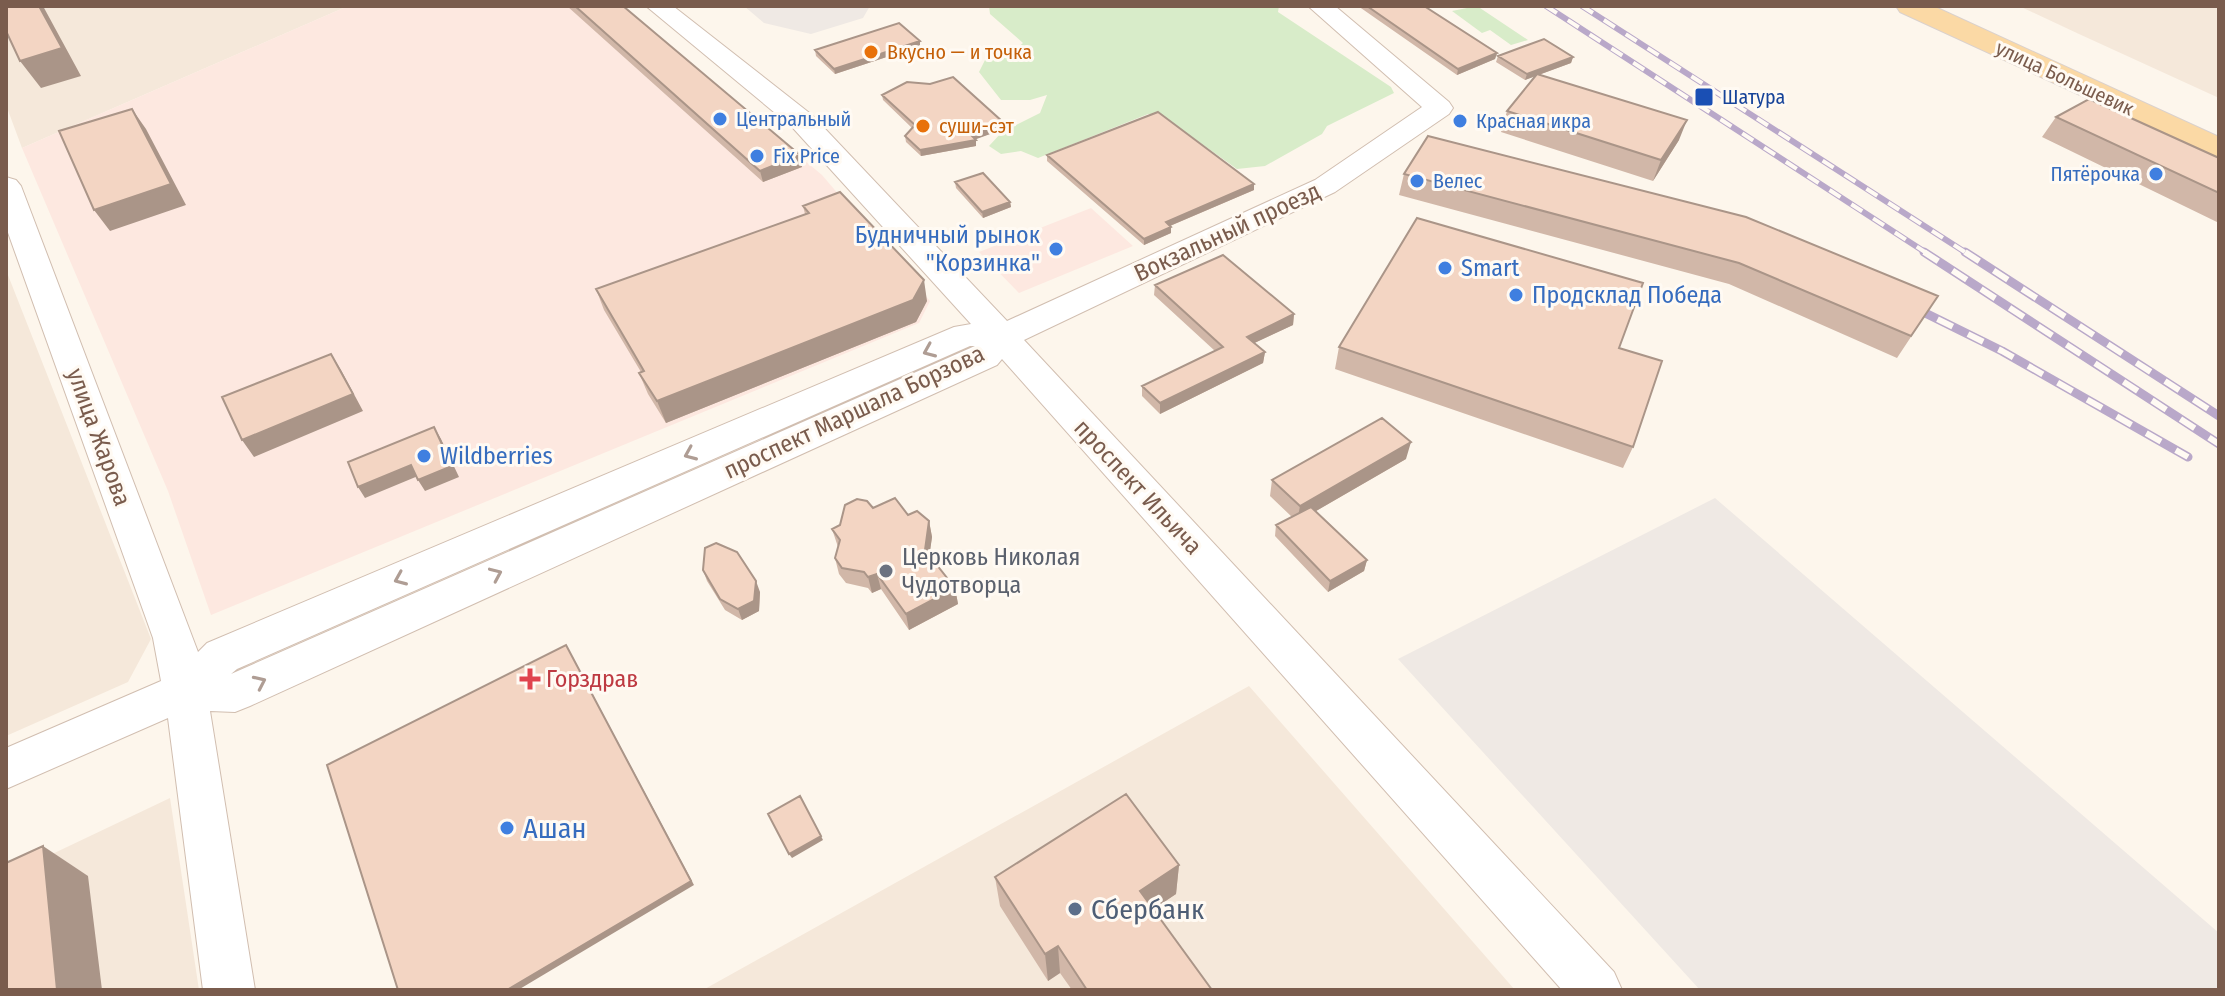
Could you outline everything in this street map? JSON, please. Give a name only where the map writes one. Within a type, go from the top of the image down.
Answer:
[{"type":"main road","name":"улица Большевик","points":[[1910,6],[2219,149]]},
{"type":"street","name":"проспект Ильича","points":[[658,6],[802,121],[1003,336],[1020,359],[1596,990]]},
{"type":"street","name":"Вокзальный проезд","points":[[1003,336],[1325,186],[1439,108],[1320,6]]},
{"type":"street","name":"улица Жарова","points":[[6,186],[174,638],[198,759],[229,990]]},
{"type":"street","name":"проспект Маршала Борзова","points":[[6,769],[184,691],[235,693],[985,357],[1003,336]]},
{"type":"shaded area","points":[[6,6],[348,6],[22,148],[6,105]]},
{"type":"shaded area","points":[[348,6],[619,6],[822,175],[930,301],[919,323],[211,615],[168,491],[22,148]]},
{"type":"shaded area","points":[[744,6],[870,6],[863,18],[811,34],[764,23]]},
{"type":"shaded area","points":[[2019,6],[2219,6],[2219,98],[2079,34]]},
{"type":"shaded area","name":"Будничный рынок \"Корзинка\"","points":[[1091,208],[1133,246],[1019,293],[979,252]]},
{"type":"shaded area","points":[[6,270],[151,639],[128,682],[6,736]]},
{"type":"shaded area","points":[[1715,498],[2219,933],[2219,990],[1700,990],[1398,659]]},
{"type":"shaded area","points":[[1249,686],[1515,990],[703,990]]},
{"type":"shaded area","points":[[170,798],[199,990],[6,990],[6,876]]},
{"type":"green space","points":[[989,6],[1279,6],[1278,12],[1391,87],[1394,93],[1327,126],[1322,134],[1265,166],[1237,169],[1161,115],[1148,114],[1038,158],[1021,151],[1001,154],[989,146],[1002,132],[1040,113],[1047,95],[1030,100],[1001,100],[979,72],[985,60],[1013,52],[1023,43],[990,14]]},
{"type":"green space","points":[[1477,6],[1528,40],[1511,45],[1490,30],[1482,33],[1452,11]]},
{"type":"building","points":[[6,6],[39,6],[62,48],[20,61],[6,31]]},
{"type":"building","name":"Центральный","points":[[575,6],[623,6],[800,155],[760,171]]},
{"type":"building","points":[[1367,6],[1424,6],[1497,53],[1458,69]]},
{"type":"building","points":[[899,23],[920,41],[834,69],[815,50]]},
{"type":"building","points":[[1544,39],[1573,57],[1527,74],[1498,56]]},
{"type":"building","points":[[1537,74],[1687,120],[1661,160],[1507,111]]},
{"type":"building","points":[[953,77],[1004,123],[971,135],[976,140],[920,150],[905,136],[915,125],[882,95],[907,82],[930,84]]},
{"type":"building","points":[[2089,99],[2219,158],[2219,193],[2056,117]]},
{"type":"building","points":[[132,109],[171,184],[94,210],[59,131]]},
{"type":"building","points":[[1158,112],[1254,184],[1166,222],[1171,227],[1144,239],[1047,155]]},
{"type":"building","points":[[1428,136],[1746,217],[1938,296],[1911,336],[1739,263],[1404,174]]},
{"type":"building","points":[[983,173],[1010,202],[982,212],[955,182]]},
{"type":"building","points":[[840,192],[924,280],[913,300],[657,401],[639,373],[644,371],[596,289],[809,213],[803,206]]},
{"type":"building","points":[[1417,218],[1643,283],[1619,348],[1662,361],[1633,447],[1339,347]]},
{"type":"building","points":[[1223,255],[1294,314],[1247,337],[1265,352],[1160,403],[1142,386],[1223,347],[1155,285]]},
{"type":"building","points":[[331,354],[353,394],[242,440],[222,397]]},
{"type":"building","points":[[1382,418],[1411,442],[1300,506],[1272,480]]},
{"type":"building","points":[[434,427],[452,466],[418,480],[411,465],[358,487],[348,462]]},
{"type":"building","name":"Церковь Николая Чудотворца","points":[[895,498],[908,515],[917,511],[929,521],[925,550],[955,588],[906,614],[877,574],[868,577],[864,572],[842,568],[835,558],[840,540],[832,529],[840,525],[845,505],[857,499],[867,501],[873,508]]},
{"type":"building","points":[[1311,507],[1367,560],[1330,581],[1276,525]]},
{"type":"building","points":[[716,543],[737,552],[756,581],[754,601],[738,609],[720,599],[703,570],[705,548]]},
{"type":"building","name":"Ашан","points":[[566,645],[691,881],[507,990],[398,990],[327,765]]},
{"type":"building","points":[[1126,794],[1179,865],[1140,891],[1212,990],[1087,990],[1058,946],[1045,954],[995,877]]},
{"type":"building","points":[[800,796],[821,836],[789,854],[768,814]]},
{"type":"building","points":[[43,846],[57,990],[6,990],[6,863]]},
{"type":"railway","points":[[1546,6],[1928,254]]},
{"type":"railway","points":[[1582,6],[1968,254]]},
{"type":"railway","points":[[1924,252],[2219,444]]},
{"type":"railway","points":[[1965,252],[2219,416]]},
{"type":"railway","points":[[1907,304],[2002,351],[2188,457]]},
{"type":"place","name":"Вкусно — и точка","points":[[871,52]]},
{"type":"place","name":"Шатура","points":[[1704,97]]},
{"type":"place","name":"Центральный","points":[[720,119]]},
{"type":"place","name":"Красная икра","points":[[1460,121]]},
{"type":"place","name":"суши-сэт","points":[[923,126]]},
{"type":"place","name":"Fix Price","points":[[757,156]]},
{"type":"place","name":"Пятёрочка","points":[[2156,174]]},
{"type":"place","name":"Велес","points":[[1417,181]]},
{"type":"place","name":"Будничный рынок \"Корзинка\"","points":[[1056,249]]},
{"type":"place","name":"Smart","points":[[1445,268]]},
{"type":"place","name":"Продсклад Победа","points":[[1516,295]]},
{"type":"place","name":"Wildberries","points":[[424,456]]},
{"type":"place","name":"Церковь Николая Чудотворца","points":[[886,571]]},
{"type":"place","name":"Горздрав","points":[[530,679]]},
{"type":"place","name":"Ашан","points":[[507,828]]},
{"type":"place","name":"Сбербанк","points":[[1075,909]]}]
